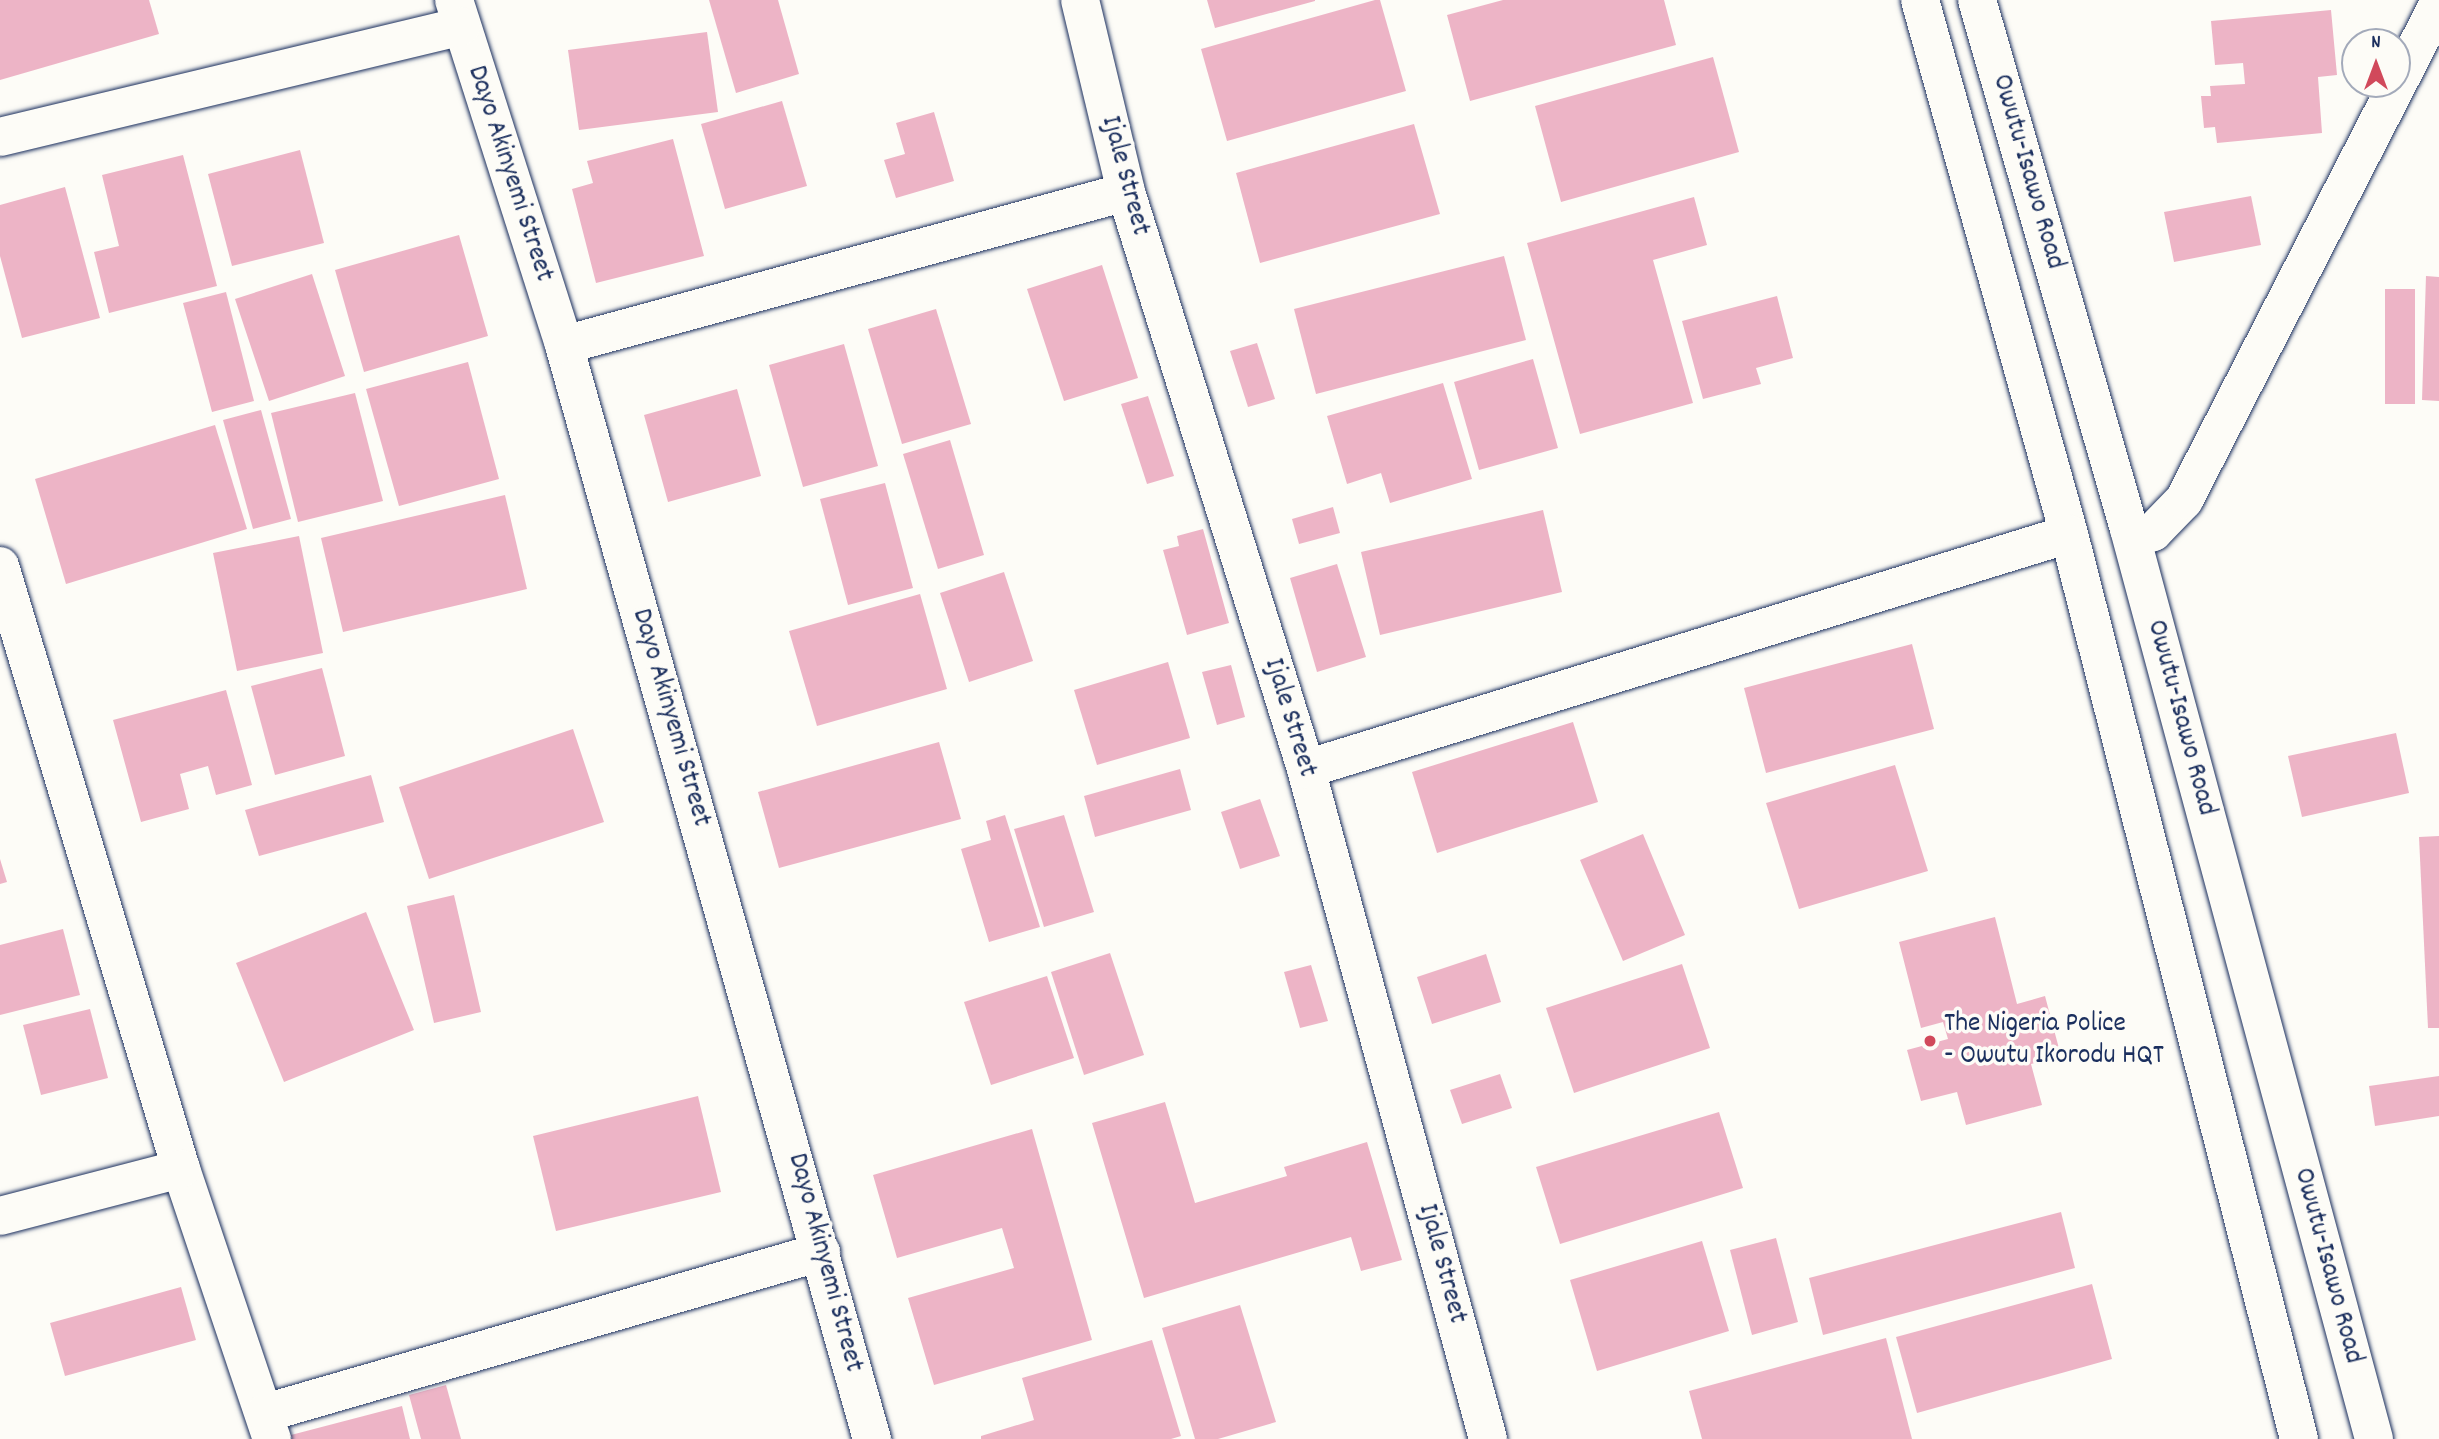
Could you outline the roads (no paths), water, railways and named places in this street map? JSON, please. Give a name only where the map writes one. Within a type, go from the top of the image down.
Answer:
[{"type":"street","name":"Ijale Street","points":[[1080,0],[1126,192],[1306,769],[1488,1439]]},
{"type":"street","name":"Owutu-Isawo Road","points":[[1920,0],[2068,534],[2300,1439]]},
{"type":"street","name":"Owutu-Isawo Road","points":[[1977,0],[2129,529],[2374,1439]]},
{"type":"street","points":[[2129,529],[2142,536],[2153,532],[2184,500],[2439,3]]},
{"type":"street","points":[[0,136],[457,13]]},
{"type":"street","name":"Dayo Akinyemi Street","points":[[457,13],[564,345],[872,1439]]},
{"type":"street","points":[[564,345],[1126,192]]},
{"type":"street","points":[[1306,769],[2068,534]]},
{"type":"street","points":[[0,566],[181,1169],[268,1426],[821,1252]]},
{"type":"street","points":[[0,1216],[181,1169]]},
{"type":"place","name":"The Nigeria Police - Owutu Ikorodu HQT","points":[[1930,1041]]}]
